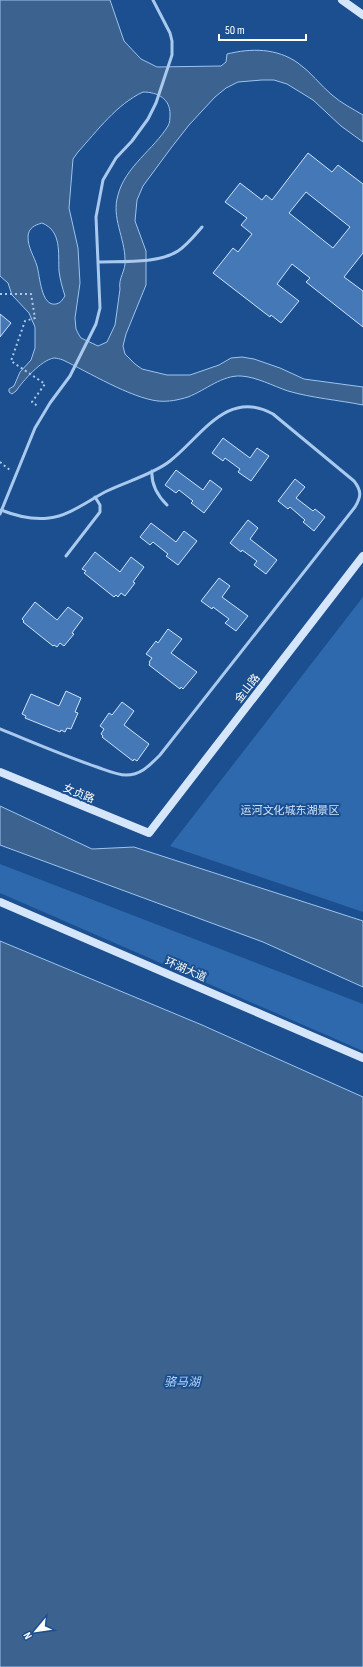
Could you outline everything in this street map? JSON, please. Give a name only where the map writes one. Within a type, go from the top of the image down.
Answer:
[{"type":"street","points":[[342,0],[363,15]]},
{"type":"street","name":"金山路","points":[[149,834],[363,556]]},
{"type":"street","name":"女贞路","points":[[0,772],[149,834]]},
{"type":"street","name":"环湖大道","points":[[0,902],[363,1058]]},
{"type":"lane","points":[[0,729],[66,757],[115,773],[126,775],[147,768],[160,756],[355,507],[360,495],[358,485],[350,477],[273,414],[256,406],[243,406],[225,412],[202,430],[169,462],[95,497],[60,516],[50,518],[23,517],[1,512],[34,428],[70,376],[96,324],[100,308],[96,217],[103,180],[116,158],[142,128],[156,102],[172,55],[172,42],[170,34],[153,0]]},
{"type":"lane","points":[[98,262],[151,259],[172,254],[179,250],[202,227]]},
{"type":"lane","points":[[152,471],[151,478],[155,489],[167,505]]},
{"type":"lane","points":[[66,556],[100,512],[100,505],[95,497]]},
{"type":"path","points":[[0,294],[31,294],[36,318],[25,320],[11,360],[45,384],[32,402],[45,411]]},
{"type":"path","points":[[0,462],[15,474]]},
{"type":"green space","name":"运河文化城东湖景区","points":[[363,597],[363,912],[170,846]]},
{"type":"green space","points":[[0,864],[363,1004],[363,1051],[0,893]]},
{"type":"water","points":[[0,0],[110,0],[124,41],[141,59],[157,67],[221,66],[226,62],[227,54],[254,50],[281,54],[298,63],[336,98],[363,115],[363,142],[341,126],[313,100],[287,84],[274,80],[238,82],[226,88],[215,97],[189,125],[171,148],[143,186],[137,200],[135,221],[146,251],[146,285],[126,334],[123,346],[125,354],[142,369],[167,375],[190,375],[219,365],[231,358],[242,357],[254,359],[280,368],[304,379],[363,387],[363,405],[288,391],[259,380],[241,376],[234,376],[221,380],[188,397],[158,401],[147,399],[123,390],[57,358],[49,360],[38,367],[12,394],[9,392],[9,389],[14,386],[20,372],[31,360],[35,348],[35,327],[29,313],[12,295],[8,283],[0,276]],"holes":[[[143,92],[154,93],[165,100],[168,104],[170,122],[162,134],[133,167],[118,195],[116,211],[123,244],[125,264],[120,281],[115,325],[107,342],[98,346],[81,338],[76,329],[75,318],[80,283],[78,248],[69,208],[73,159],[100,127],[116,111],[125,103]],[[42,223],[53,231],[58,243],[59,271],[65,296],[56,304],[51,304],[44,296],[37,266],[28,241],[29,231],[34,226]]]},
{"type":"water","points":[[0,806],[92,849],[134,847],[363,921],[363,987],[263,942],[0,845]]},
{"type":"water","name":"骆马湖","points":[[0,941],[202,1025],[363,1097],[363,1667],[0,1667]]},
{"type":"building","points":[[308,153],[332,172],[338,165],[363,184],[363,253],[344,277],[363,291],[363,327],[306,282],[310,278],[292,264],[277,284],[299,301],[281,323],[271,315],[270,317],[213,273],[233,248],[238,252],[252,234],[241,225],[247,218],[225,202],[240,183],[262,200],[266,195],[272,200]],"holes":[[[306,192],[350,227],[333,248],[289,213]]]},
{"type":"building","points":[[0,314],[11,323],[0,337]]},
{"type":"building","points":[[223,438],[250,458],[257,448],[269,456],[251,481],[238,472],[240,469],[225,458],[223,461],[212,453]]},
{"type":"building","points":[[176,470],[203,490],[210,480],[222,489],[204,513],[191,503],[193,501],[179,490],[176,493],[165,485]]},
{"type":"building","points":[[295,479],[305,487],[296,498],[313,511],[315,509],[325,517],[314,531],[303,522],[305,520],[290,507],[288,509],[278,501]]},
{"type":"building","points":[[248,520],[258,528],[250,539],[277,560],[266,574],[254,565],[257,561],[242,550],[241,552],[230,543]]},
{"type":"building","points":[[151,523],[176,542],[184,531],[197,541],[178,565],[166,556],[168,554],[153,542],[150,545],[140,537]]},
{"type":"building","points":[[95,552],[120,572],[131,557],[144,567],[133,582],[135,583],[125,596],[121,593],[118,597],[116,595],[114,597],[84,573],[86,571],[82,569]]},
{"type":"building","points":[[219,578],[230,586],[222,597],[248,616],[236,631],[225,623],[229,619],[213,607],[212,609],[201,601]]},
{"type":"building","points":[[35,602],[57,620],[68,607],[83,618],[72,633],[74,634],[64,646],[60,643],[57,647],[54,645],[53,646],[23,622],[24,621],[22,619]]},
{"type":"building","points":[[168,629],[182,639],[171,653],[197,672],[183,689],[181,687],[180,689],[149,665],[152,658],[146,654],[156,641],[158,643]]},
{"type":"building","points":[[66,691],[81,698],[75,712],[78,713],[71,729],[67,728],[65,732],[61,730],[60,732],[25,718],[26,716],[22,714],[31,694],[59,706]]},
{"type":"building","points":[[122,702],[134,711],[124,725],[149,744],[137,761],[134,759],[133,761],[102,737],[103,736],[101,734],[104,729],[100,726],[109,713],[112,715]]}]
